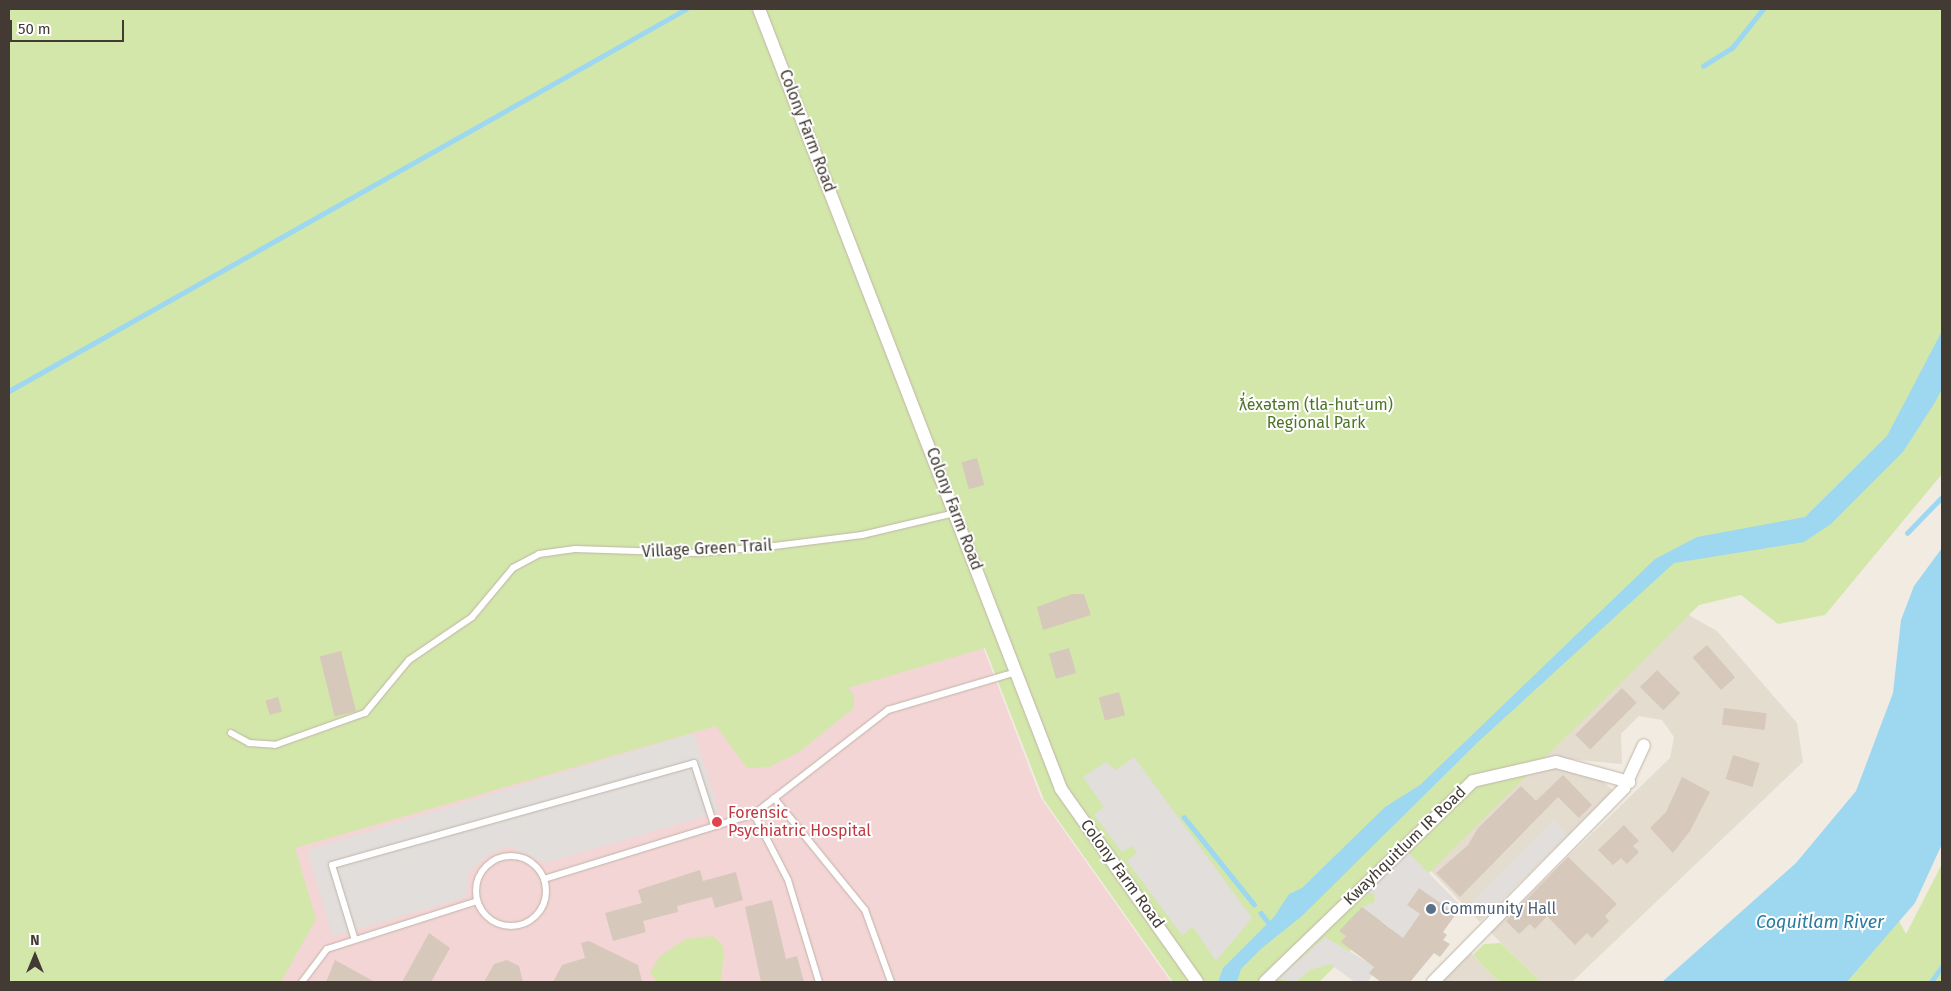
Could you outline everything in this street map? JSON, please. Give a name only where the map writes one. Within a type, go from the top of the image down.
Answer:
[{"type":"street","name":"Colony Farm Road","points":[[759,9],[956,513],[1061,789],[1197,982]]},
{"type":"street","points":[[1433,982],[1629,782],[1644,745]]},
{"type":"street","name":"Kwayhquitlum IR Road","points":[[1265,982],[1473,782],[1556,762],[1629,782]]},
{"type":"lane","name":"Village Green Trail","points":[[230,732],[266,746],[356,717],[372,708],[409,660],[477,613],[513,568],[549,551],[731,550],[862,534],[956,513]]},
{"type":"lane","points":[[544,879],[754,814],[888,710],[1016,672]]},
{"type":"lane","points":[[354,937],[332,865],[694,763],[714,825]]},
{"type":"lane","points":[[774,798],[865,910],[891,982]]},
{"type":"lane","points":[[754,814],[788,880],[819,982]]},
{"type":"lane","points":[[497,858],[525,858],[544,879],[542,908],[520,925],[496,923],[477,901],[476,886],[483,870],[497,858]]},
{"type":"lane","points":[[302,982],[327,949],[354,937],[477,901]]},
{"type":"shaded area","points":[[1678,609],[1717,631],[1797,723],[1803,762],[1572,982],[1541,982],[1490,932],[1670,758],[1674,737],[1662,720],[1639,716],[1621,734],[1622,764],[1545,757]]},
{"type":"shaded area","name":"Forensic Psychiatric Hospital","points":[[983,647],[1041,798],[1171,982],[275,982],[292,847]]},
{"type":"shaded area","points":[[694,733],[719,812],[545,863],[510,846],[487,855],[468,874],[466,897],[333,936],[307,850]]},
{"type":"shaded area","points":[[1134,757],[1252,918],[1216,961],[1193,927],[1182,935],[1127,861],[1137,853],[1132,846],[1122,852],[1094,815],[1104,807],[1083,777],[1106,762],[1116,770]]},
{"type":"shaded area","points":[[1556,767],[1600,779],[1613,790],[1480,922],[1413,852],[1460,806],[1540,769]]},
{"type":"shaded area","points":[[1553,820],[1567,834],[1484,918],[1470,903]]},
{"type":"shaded area","points":[[1405,849],[1461,906],[1455,914],[1419,888],[1407,905],[1424,917],[1408,931],[1403,944],[1379,948],[1392,929],[1362,907],[1375,902],[1374,893],[1362,894]]},
{"type":"shaded area","points":[[1325,937],[1367,962],[1379,961],[1368,982],[1355,982],[1330,964],[1310,970],[1296,982],[1277,979]]},
{"type":"shaded area","points":[[1471,953],[1499,982],[1441,982]]},
{"type":"green space","name":"ƛ̓éxətəm (tla-hut-um) Regional Park","points":[[9,9],[1942,9],[1942,474],[1825,615],[1778,624],[1741,595],[1699,605],[1319,982],[1173,982],[1044,800],[985,648],[848,688],[854,695],[854,708],[799,752],[769,767],[747,768],[716,726],[295,848],[316,919],[281,982],[9,982]]},
{"type":"green space","points":[[1942,864],[1942,982],[1847,982],[1899,921],[1906,934]]},
{"type":"green space","points":[[713,936],[724,947],[721,982],[657,982],[650,972],[660,956],[686,939]]},
{"type":"green space","points":[[1501,943],[1541,982],[1499,982],[1473,955],[1484,944]]},
{"type":"water","points":[[1942,331],[1942,389],[1934,404],[1903,452],[1831,524],[1804,542],[1674,563],[1478,742],[1302,916],[1262,948],[1241,969],[1237,982],[1218,982],[1223,968],[1274,917],[1289,894],[1302,888],[1385,807],[1420,785],[1655,559],[1697,537],[1805,517],[1887,436]]},
{"type":"water","name":"Coquitlam River","points":[[1942,548],[1942,844],[1915,903],[1847,982],[1662,982],[1796,863],[1856,791],[1893,693],[1901,620],[1914,586]]},
{"type":"building","points":[[977,458],[984,485],[969,489],[962,462]]},
{"type":"building","points":[[1072,594],[1084,594],[1091,615],[1043,630],[1037,607]]},
{"type":"building","points":[[1707,645],[1735,677],[1721,690],[1693,657]]},
{"type":"building","points":[[1069,648],[1076,673],[1056,679],[1049,654]]},
{"type":"building","points":[[341,651],[356,711],[335,716],[320,656]]},
{"type":"building","points":[[1657,670],[1680,693],[1663,710],[1640,687]]},
{"type":"building","points":[[1622,688],[1637,703],[1590,750],[1575,735]]},
{"type":"building","points":[[1119,692],[1125,715],[1105,721],[1099,697]]},
{"type":"building","points":[[278,697],[282,711],[270,715],[266,701]]},
{"type":"building","points":[[1724,708],[1767,713],[1765,730],[1722,725]]},
{"type":"building","points":[[1733,755],[1760,763],[1752,787],[1726,779]]},
{"type":"building","points":[[1563,775],[1592,805],[1579,818],[1558,797],[1460,897],[1436,873],[1468,845],[1478,828],[1521,786],[1536,801]]},
{"type":"building","points":[[1682,777],[1710,792],[1690,831],[1673,853],[1650,828],[1666,812]]},
{"type":"building","points":[[1624,825],[1639,841],[1633,846],[1639,852],[1627,864],[1621,858],[1613,865],[1598,850]]},
{"type":"building","points":[[1568,857],[1617,904],[1605,916],[1609,921],[1592,938],[1587,933],[1575,945],[1547,916],[1535,929],[1530,924],[1519,934],[1506,921]]},
{"type":"building","points":[[700,870],[703,881],[736,872],[743,900],[715,908],[712,897],[677,906],[678,912],[643,921],[646,932],[613,941],[605,913],[642,903],[638,890]]},
{"type":"building","points":[[1419,888],[1456,914],[1443,932],[1447,935],[1443,940],[1450,944],[1440,957],[1434,953],[1410,982],[1381,982],[1369,973],[1374,967],[1341,942],[1346,936],[1339,931],[1362,907],[1403,938],[1420,914],[1407,905]]},
{"type":"building","points":[[772,900],[786,959],[797,956],[804,982],[761,982],[745,907]]},
{"type":"building","points":[[429,933],[450,948],[431,982],[402,982]]},
{"type":"building","points":[[589,941],[638,965],[642,982],[553,982],[562,965],[585,958],[581,943]]},
{"type":"building","points":[[335,960],[375,982],[326,982]]},
{"type":"building","points":[[507,960],[519,966],[523,982],[484,982],[494,964]]},
{"type":"waterway","points":[[9,391],[686,9]]},
{"type":"waterway","points":[[1703,66],[1732,48],[1763,9]]},
{"type":"waterway","points":[[1907,533],[1942,497]]},
{"type":"waterway","points":[[1184,817],[1254,904]]},
{"type":"waterway","points":[[1261,913],[1271,926]]},
{"type":"waterway","points":[[1931,982],[1942,966]]},
{"type":"place","name":"Forensic Psychiatric Hospital","points":[[717,822]]},
{"type":"place","name":"Community Hall","points":[[1431,909]]}]
